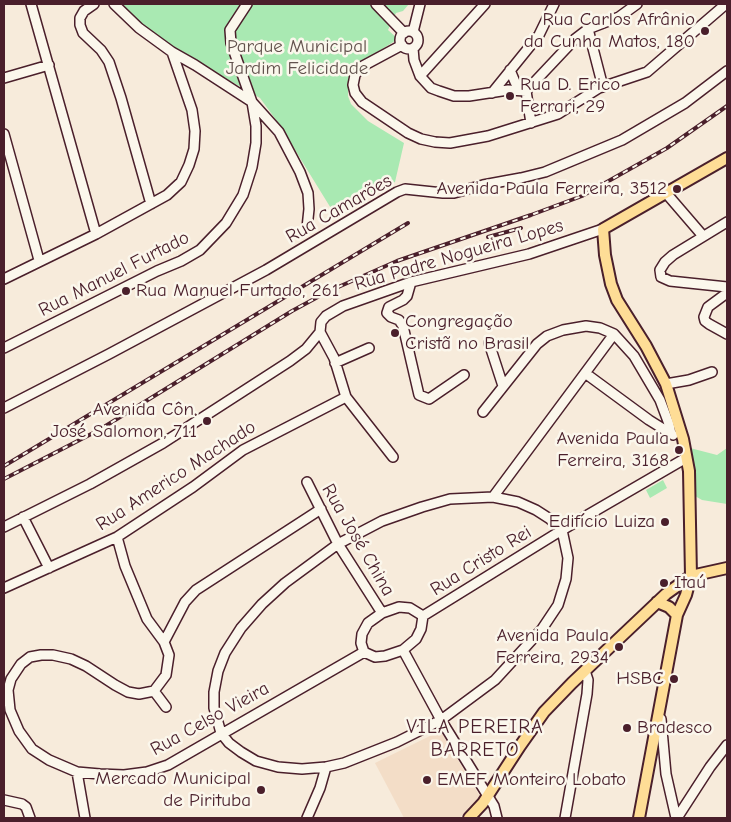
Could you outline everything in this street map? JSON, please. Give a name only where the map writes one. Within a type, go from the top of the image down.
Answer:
[{"type":"main road","points":[[639,818],[677,616],[691,576],[689,471],[683,439],[666,384],[650,352],[617,300],[611,284],[605,255],[603,229],[727,158]]},
{"type":"main road","points":[[470,818],[488,796],[544,712],[572,683],[657,602],[691,576],[727,568]]},
{"type":"main road","points":[[677,616],[676,598],[679,585]]},
{"type":"main road","points":[[657,602],[670,606],[677,616]]},
{"type":"street","points":[[31,4],[96,234]]},
{"type":"street","points":[[94,4],[84,11],[80,18],[80,26],[82,33],[101,50],[108,62],[121,98],[151,204]]},
{"type":"street","points":[[114,4],[140,28],[172,52],[252,102],[278,132],[300,172],[308,193],[307,228]]},
{"type":"street","points":[[247,4],[230,30],[230,37],[252,102]]},
{"type":"street","points":[[376,4],[418,39],[414,48],[414,60],[420,76],[431,88],[454,96],[524,91],[574,39],[588,29],[619,17],[637,4]]},
{"type":"street","points":[[414,48],[406,49],[402,45],[401,40],[409,33],[420,4]]},
{"type":"street","points":[[420,76],[485,4]]},
{"type":"street","points":[[492,93],[539,35],[554,4]]},
{"type":"street","points":[[402,45],[361,67],[355,75],[353,85],[355,92],[362,102],[408,133],[421,139],[450,143],[467,141],[531,124],[558,114],[602,87],[647,72],[726,4]]},
{"type":"street","points":[[588,29],[602,87]]},
{"type":"street","points":[[4,279],[39,260],[96,234],[168,195],[181,182],[194,149],[195,131],[192,110],[172,52]]},
{"type":"street","points":[[4,78],[49,65]]},
{"type":"street","points":[[510,70],[515,82],[524,91],[531,124]]},
{"type":"street","name":"Rua Camarões","points":[[4,408],[266,270],[397,192],[405,189],[454,193],[545,172],[622,140],[685,103],[727,71]]},
{"type":"street","name":"Rua Manuel Furtado","points":[[4,348],[200,250],[226,223],[243,195],[252,167],[256,143],[256,126],[252,102]]},
{"type":"street","points":[[4,134],[39,260]]},
{"type":"street","points":[[666,193],[703,236]]},
{"type":"street","points":[[727,222],[673,255],[661,267],[660,275],[670,281],[727,287]]},
{"type":"street","name":"Rua Padre Nogueira Lopes","points":[[4,526],[90,484],[163,444],[306,349],[320,332],[321,322],[326,316],[343,306],[411,282],[529,254],[603,229]]},
{"type":"street","points":[[411,282],[407,296],[389,307],[387,314],[399,320],[403,326],[420,395],[429,399],[464,375]]},
{"type":"street","points":[[727,293],[708,307],[704,317],[709,324],[727,334]]},
{"type":"street","points":[[482,412],[529,351],[547,336],[563,330],[586,326],[600,328],[614,334],[634,356],[660,400],[671,434]]},
{"type":"street","points":[[320,332],[336,363],[346,396],[393,457]]},
{"type":"street","points":[[493,497],[614,334]]},
{"type":"street","points":[[489,343],[503,386]]},
{"type":"street","points":[[336,363],[368,348]]},
{"type":"street","points":[[666,384],[689,380],[712,372]]},
{"type":"street","points":[[585,373],[671,434],[683,439]]},
{"type":"street","name":"Rua Americo Machado","points":[[4,588],[117,537],[193,487],[243,450],[346,396]]},
{"type":"street","name":"Rua Cristo Rei","points":[[423,616],[562,530],[686,458]]},
{"type":"street","name":"Rua José China","points":[[306,482],[338,544],[382,613]]},
{"type":"street","points":[[493,497],[518,502],[536,510],[562,530],[568,558],[566,579],[558,605],[553,613],[542,629],[495,680],[441,720],[397,742],[344,762],[326,767],[302,769],[278,767],[256,760],[229,743],[221,733],[214,708],[214,692],[218,671],[225,653],[241,628],[262,604],[285,583],[338,544],[382,521],[450,499],[493,497]]},
{"type":"street","points":[[164,642],[185,602],[196,590],[321,509]]},
{"type":"street","points":[[23,517],[49,568]]},
{"type":"street","points":[[117,537],[124,566],[147,619],[164,642],[169,655],[166,675],[154,690],[166,707]]},
{"type":"street","points":[[399,607],[410,608],[423,616],[421,629],[416,639],[403,650],[386,656],[375,657],[364,652],[361,644],[362,634],[368,623],[382,613],[399,607]]},
{"type":"street","points":[[403,650],[441,720],[494,806],[497,818]]},
{"type":"street","name":"Rua Celso Vieira","points":[[154,690],[139,694],[128,692],[86,666],[53,655],[41,654],[30,657],[21,664],[11,679],[8,690],[10,710],[19,731],[32,749],[49,760],[77,772],[124,775],[147,772],[168,766],[221,733],[364,652]]},
{"type":"street","points":[[565,818],[587,694],[588,680],[585,671]]},
{"type":"street","points":[[660,704],[661,736],[666,774],[677,818]]},
{"type":"street","points":[[677,818],[727,746]]},
{"type":"street","points":[[307,818],[320,788],[326,767]]},
{"type":"street","points":[[77,772],[85,818]]},
{"type":"street","points":[[4,809],[4,800],[22,804],[30,818]]},
{"type":"shaded area","name":"EMEF Monteiro Lobato","points":[[441,732],[481,798],[459,818],[404,818],[375,763]]},
{"type":"green space","name":"Parque Municipal Jardim Felicidade","points":[[120,4],[409,4],[403,11],[396,13],[388,30],[398,39],[352,68],[348,79],[348,96],[351,104],[368,121],[404,143],[395,182],[332,210],[279,124],[260,98],[164,43],[129,14]]},
{"type":"green space","points":[[690,448],[717,455],[727,448],[727,504],[702,500],[695,496]]},
{"type":"green space","points":[[663,480],[667,488],[650,498],[646,490]]},
{"type":"railway","points":[[4,479],[99,430],[292,311],[327,292],[397,261],[582,196],[667,148],[727,106]]},
{"type":"railway","points":[[4,466],[408,223]]},
{"type":"railway","points":[[488,237],[521,228]]},
{"type":"place","name":"Rua Carlos Afrânio da Cunha Matos, 180","points":[[705,31]]},
{"type":"place","name":"Rua D. Erico Ferrari, 29","points":[[510,96]]},
{"type":"place","name":"Avenida Paula Ferreira, 3512","points":[[677,189]]},
{"type":"place","name":"Rua Manuel Furtado, 261","points":[[126,291]]},
{"type":"place","name":"Congregação Cristã no Brasil","points":[[395,333]]},
{"type":"place","name":"Avenida Côn. José Salomon, 711","points":[[207,421]]},
{"type":"place","name":"Avenida Paula Ferreira, 3168","points":[[679,450]]},
{"type":"place","name":"Edifício Luiza","points":[[665,522]]},
{"type":"place","name":"Itaú","points":[[664,583]]},
{"type":"place","name":"Avenida Paula Ferreira, 2934","points":[[619,647]]},
{"type":"place","name":"HSBC","points":[[674,679]]},
{"type":"place","name":"Bradesco","points":[[627,728]]},
{"type":"place","name":"EMEF Monteiro Lobato","points":[[427,780]]},
{"type":"place","name":"Mercado Municipal de Pirituba","points":[[261,790]]},
{"type":"district","name":"VILA PEREIRA BARRETO","points":[[475,738]]}]
